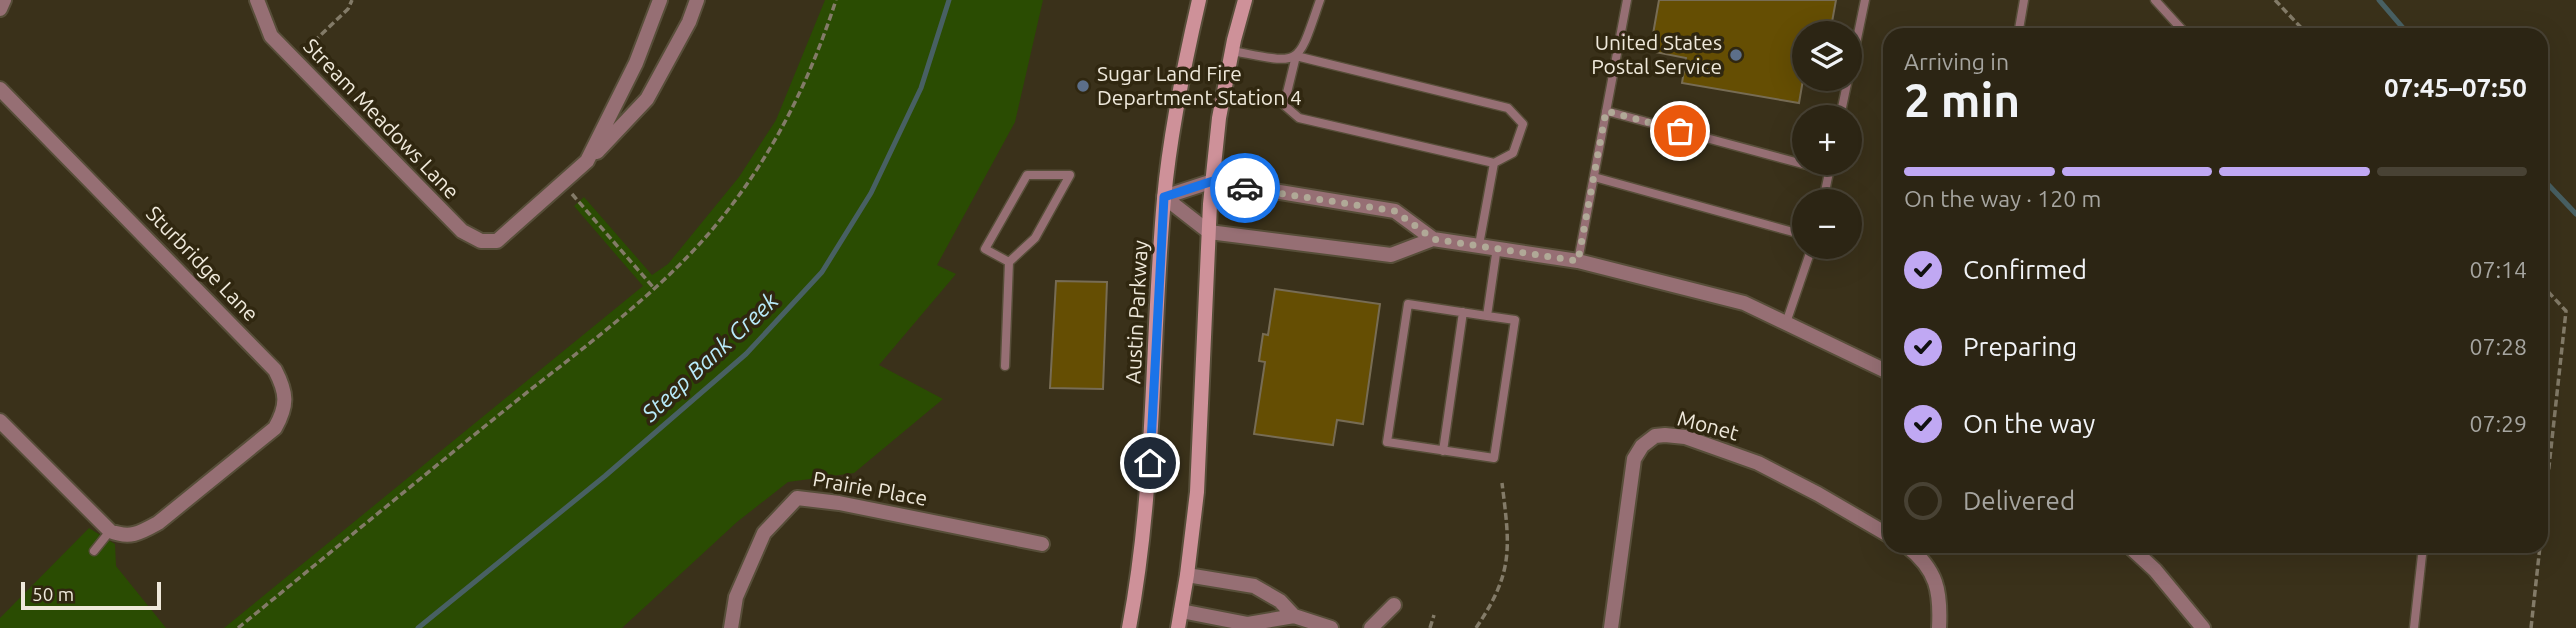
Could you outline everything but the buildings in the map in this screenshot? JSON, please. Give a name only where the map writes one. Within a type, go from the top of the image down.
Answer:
[{"type":"main road","name":"Austin Parkway","points":[[1129,628],[1146,516],[1164,197],[1186,56],[1199,0]]},
{"type":"main road","points":[[1178,628],[1197,492],[1209,232],[1219,118],[1245,0]]},
{"type":"street","points":[[0,9],[4,0]]},
{"type":"street","name":"Stream Meadows Lane","points":[[257,0],[271,36],[462,231],[481,241],[497,241],[562,183]]},
{"type":"street","points":[[587,161],[636,63],[660,0]]},
{"type":"street","points":[[562,183],[647,99],[689,22],[697,0]]},
{"type":"street","name":"Sturbridge Lane","points":[[0,89],[275,370],[285,395],[283,414],[275,428],[158,523],[140,533],[122,536],[110,531]]},
{"type":"street","points":[[1164,197],[1213,181],[1395,211],[1433,239]]},
{"type":"street","points":[[1164,197],[1209,232],[1391,255],[1433,239],[1578,261],[1744,303],[1883,370]]},
{"type":"street","points":[[0,421],[110,531]]},
{"type":"street","name":"Monet","points":[[1611,628],[1634,459],[1642,446],[1655,436],[1685,437],[1758,463],[1883,532]]},
{"type":"street","name":"Prairie Place","points":[[731,628],[736,597],[764,533],[797,498],[839,503],[1042,544]]},
{"type":"street","points":[[1915,553],[1932,572],[1939,594],[1940,628]]},
{"type":"street","points":[[2137,553],[2155,570],[2203,628]]},
{"type":"street","points":[[1187,575],[1254,586],[1279,601],[1294,616],[1331,628]]},
{"type":"street","points":[[1371,628],[1394,605]]},
{"type":"street","points":[[1181,611],[1248,624],[1294,616]]},
{"type":"lane","points":[[1232,51],[1285,60],[1296,57],[1508,108],[1523,124],[1513,153],[1494,163],[1299,118],[1284,105],[1296,57],[1303,49],[1320,0]]},
{"type":"lane","points":[[1578,261],[1627,0]]},
{"type":"lane","points":[[1861,21],[1865,0]]},
{"type":"lane","points":[[2019,28],[2024,0]]},
{"type":"lane","points":[[2155,0],[2181,28]]},
{"type":"lane","points":[[1606,111],[1792,158]]},
{"type":"lane","points":[[1479,245],[1494,163]]},
{"type":"lane","points":[[1005,366],[1009,262],[1035,238],[1070,175],[1027,175],[985,249],[1009,262]]},
{"type":"lane","points":[[1594,177],[1792,232]]},
{"type":"lane","points":[[1487,316],[1496,247]]},
{"type":"lane","points":[[1786,323],[1808,259]]},
{"type":"lane","points":[[1408,304],[1463,312],[1515,320],[1494,458],[1387,442],[1408,304]]},
{"type":"lane","points":[[1443,451],[1463,312]]},
{"type":"lane","points":[[94,551],[110,531]]},
{"type":"lane","points":[[2414,628],[2422,553]]},
{"type":"path","points":[[295,60],[348,9],[352,0]]},
{"type":"path","points":[[238,628],[653,287],[710,232],[753,177],[786,123],[818,54],[836,0]]},
{"type":"path","points":[[2275,0],[2301,28]]},
{"type":"path","points":[[562,183],[653,287]]},
{"type":"path","points":[[1232,214],[1233,206]]},
{"type":"path","points":[[2548,292],[2566,311],[2548,476]]},
{"type":"path","points":[[1476,628],[1499,591],[1506,573],[1507,544],[1502,482]]},
{"type":"path","points":[[2531,628],[2539,553]]},
{"type":"path","points":[[1430,628],[1434,615]]},
{"type":"green space","points":[[825,0],[1043,0],[1015,122],[937,265],[956,274],[879,365],[943,399],[854,473],[788,482],[737,522],[622,628],[224,628],[643,286],[574,206],[584,197],[652,275],[668,264],[739,177],[776,120]]},
{"type":"green space","points":[[89,528],[115,544],[116,566],[166,628],[0,628],[0,618]]},
{"type":"waterway","name":"Steep Bank Creek","points":[[418,628],[605,476],[746,354],[822,272],[871,193],[921,88],[949,0]]},
{"type":"waterway","name":"Steep Bank Creek","points":[[2379,0],[2403,28]]},
{"type":"waterway","name":"Steep Bank Creek","points":[[2548,184],[2576,214]]},
{"type":"way so far","points":[[1245,188],[1395,211],[1433,239],[1578,261],[1606,111],[1680,131]]},
{"type":"place","name":"United States Postal Service","points":[[1736,55]]},
{"type":"place","name":"Sugar Land Fire Department Station 4","points":[[1083,86]]},
{"type":"route","points":[[1150,463],[1164,197],[1213,181],[1245,188]]}]
